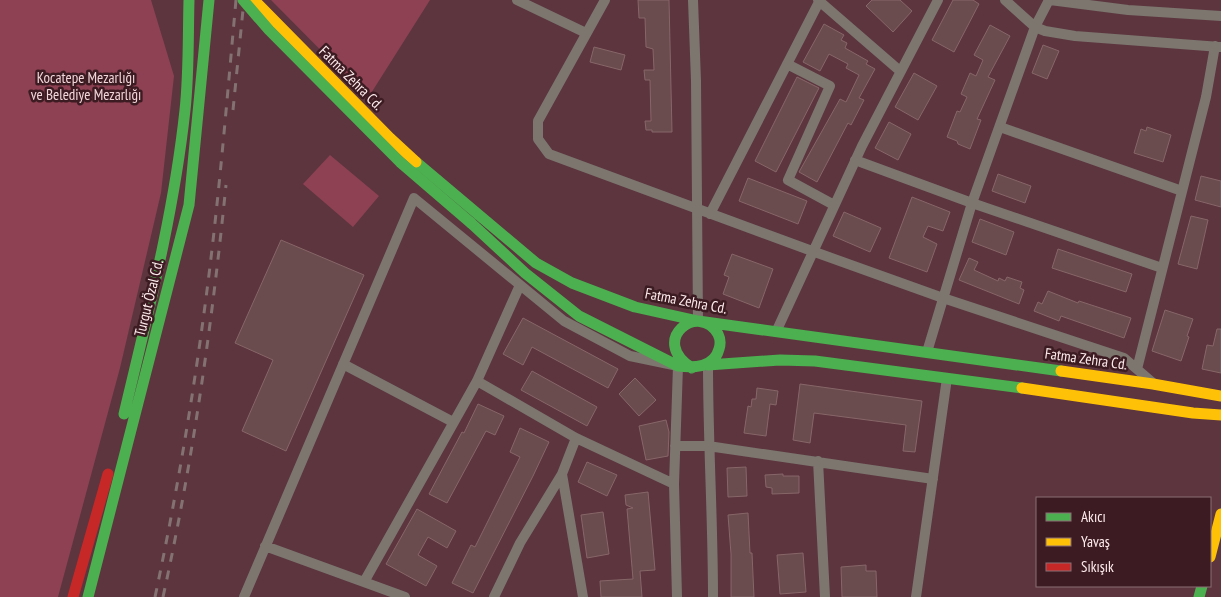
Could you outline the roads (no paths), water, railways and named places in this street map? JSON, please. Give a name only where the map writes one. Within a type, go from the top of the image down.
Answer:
[{"type":"main road","name":"Turgut Özal Cd.","points":[[74,597],[115,452],[164,241],[185,108],[189,0]]},
{"type":"main road","name":"Turgut Özal Cd.","points":[[88,597],[189,205],[209,0]]},
{"type":"main road","name":"Fatma Zehra Cd.","points":[[243,0],[269,30],[400,162],[536,264],[572,283],[635,307],[698,321],[1153,384],[1221,396]]},
{"type":"main road","name":"Fatma Zehra Cd.","points":[[254,0],[390,138],[474,219],[525,273],[579,316],[678,366],[686,369],[692,368]]},
{"type":"main road","points":[[708,366],[718,354],[720,339],[712,327],[698,321],[683,325],[674,338],[673,346],[679,360],[692,368],[780,360],[806,361],[1221,415]]},
{"type":"main road","points":[[1211,553],[1221,514]]},
{"type":"street","points":[[517,0],[586,32]]},
{"type":"street","points":[[604,0],[538,121],[538,140],[548,154],[812,252],[1124,358],[1153,384]]},
{"type":"street","points":[[693,0],[698,321]]},
{"type":"street","points":[[776,332],[855,160],[938,0]]},
{"type":"street","points":[[1005,0],[1035,27],[1045,31],[1075,36],[1218,47],[1137,369]]},
{"type":"street","points":[[927,352],[972,203],[1035,27],[1050,0],[1128,10],[1221,16]]},
{"type":"street","points":[[710,214],[819,1],[900,71]]},
{"type":"street","points":[[787,64],[830,86],[788,180],[834,205]]},
{"type":"street","points":[[1000,126],[1182,190]]},
{"type":"street","points":[[855,160],[972,203],[1162,268]]},
{"type":"street","points":[[244,597],[414,198],[564,321],[630,356],[678,366],[674,484],[677,597]]},
{"type":"street","points":[[364,582],[477,381],[520,286]]},
{"type":"street","points":[[343,364],[453,422]]},
{"type":"street","points":[[708,366],[708,446],[713,543],[713,597]]},
{"type":"street","points":[[916,597],[947,378]]},
{"type":"street","points":[[477,381],[576,438],[674,484]]},
{"type":"street","points":[[494,597],[520,543],[562,474],[576,438]]},
{"type":"street","points":[[675,446],[708,446],[932,479]]},
{"type":"street","points":[[818,461],[825,597]]},
{"type":"street","points":[[562,474],[583,597]]},
{"type":"street","points":[[265,546],[405,597]]},
{"type":"railway","points":[[155,597],[177,485],[201,335],[219,186],[236,0]]},
{"type":"railway","points":[[233,110],[244,0]]},
{"type":"railway","points":[[163,597],[184,494],[200,392],[226,185]]},
{"type":"park label","name":"Kocatepe Mezarlığı ve Belediye Mezarlığı","points":[[86,86]]}]
